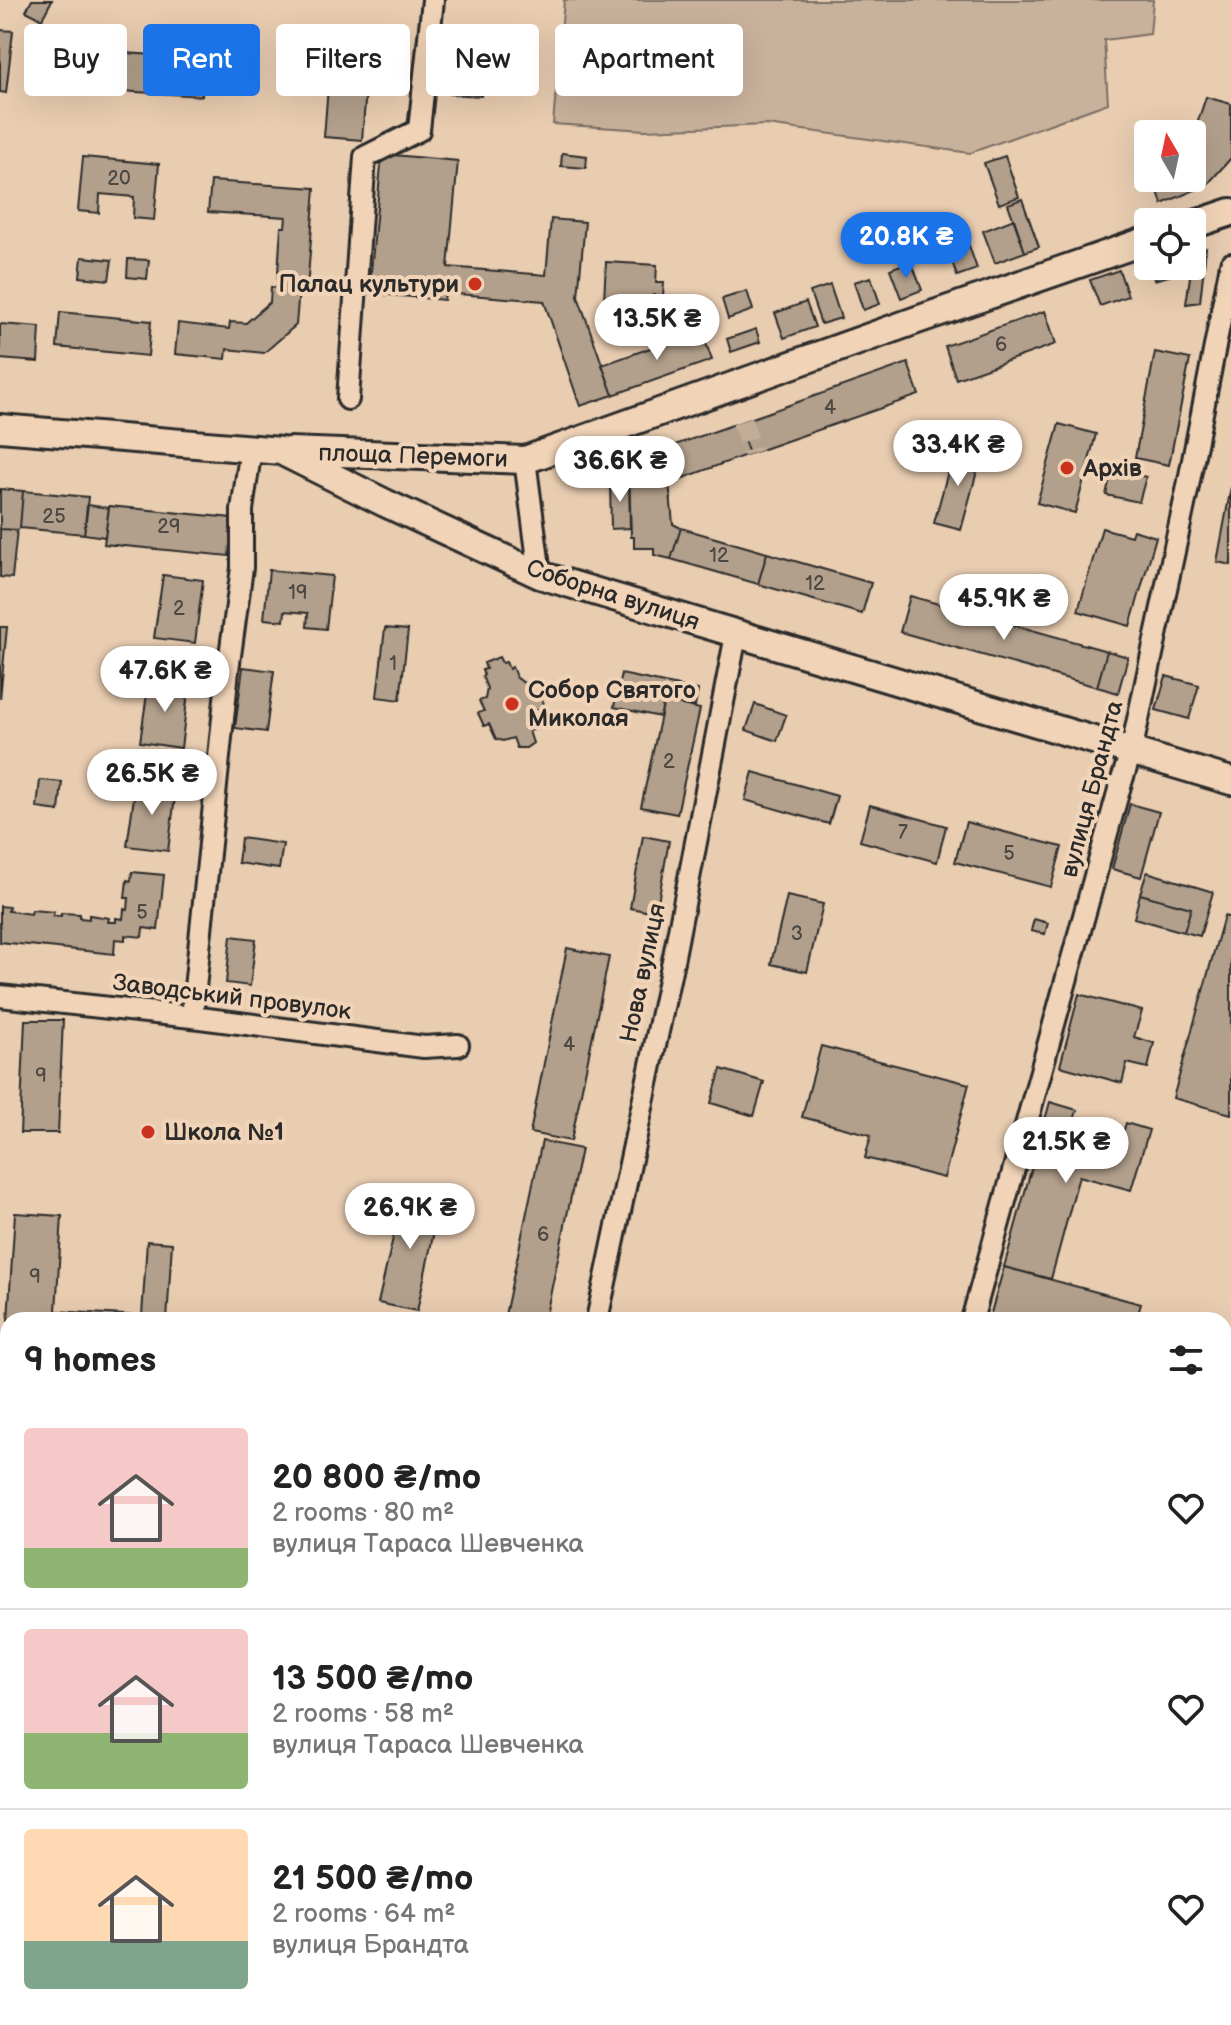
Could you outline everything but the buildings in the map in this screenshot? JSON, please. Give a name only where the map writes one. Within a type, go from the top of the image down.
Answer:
[{"type":"main road","points":[[1206,220],[1231,212]]},
{"type":"main road","points":[[525,460],[1134,245]]},
{"type":"main road","name":"Соборна вулиця","points":[[0,428],[281,451],[540,575],[1231,781]]},
{"type":"main road","name":"площа Перемоги","points":[[281,451],[525,460]]},
{"type":"street","points":[[348,399],[365,157],[419,130],[433,0]]},
{"type":"street","name":"вулиця Брандта","points":[[974,1312],[1131,752],[1187,491],[1231,264]]},
{"type":"street","points":[[192,1017],[228,670],[242,568],[242,510],[251,448]]},
{"type":"street","name":"площа Перемоги","points":[[525,460],[540,575]]},
{"type":"street","name":"Нова вулиця","points":[[599,1312],[674,956],[736,635]]},
{"type":"street","name":"Заводський провулок","points":[[0,996],[424,1047],[458,1045]]},
{"type":"shaded area","points":[[564,0],[1153,0],[1150,34],[1104,40],[1108,103],[970,153],[767,125],[645,130],[553,124],[555,96],[743,96],[743,24],[562,24]]},
{"type":"tunnel","points":[[742,421],[753,453]]},
{"type":"place","name":"Палац культури","points":[[475,284]]},
{"type":"place","name":"Архів","points":[[1067,468]]},
{"type":"place","name":"Собор Святого Миколая","points":[[512,704]]},
{"type":"place","name":"Школа №1","points":[[148,1132]]}]
